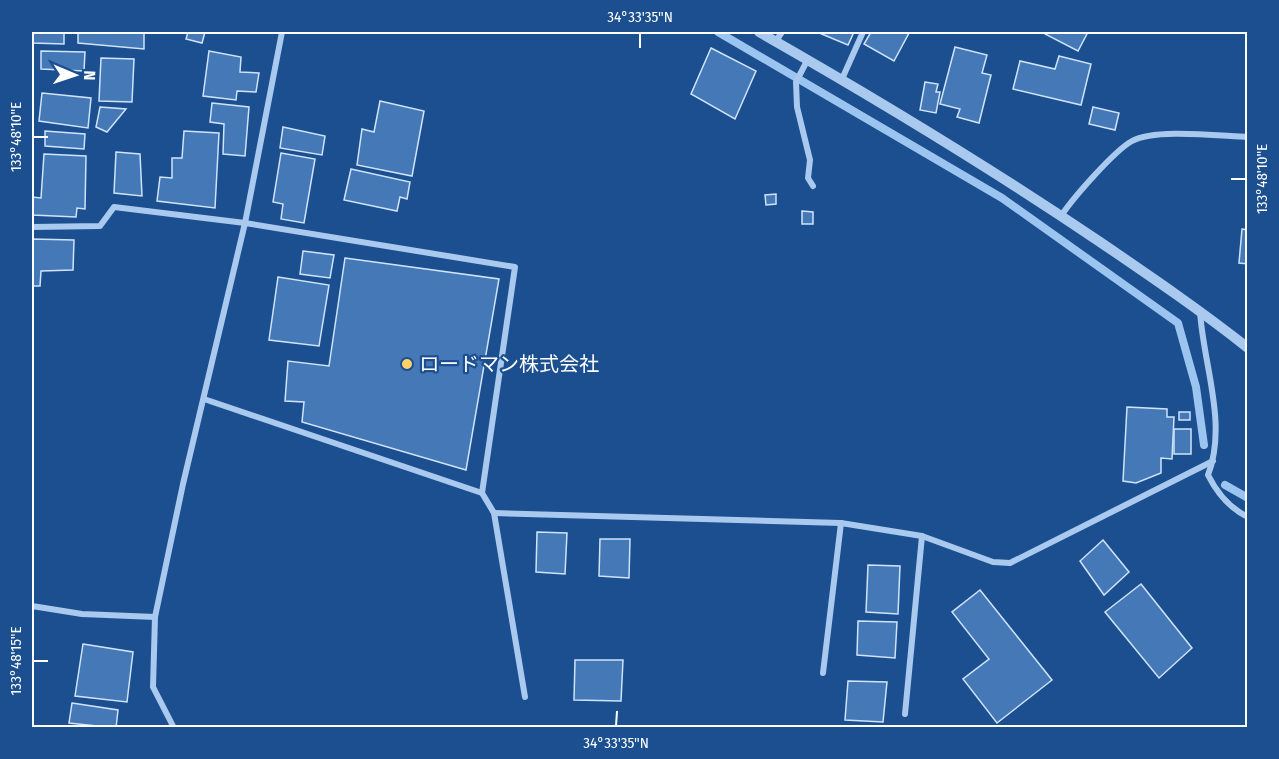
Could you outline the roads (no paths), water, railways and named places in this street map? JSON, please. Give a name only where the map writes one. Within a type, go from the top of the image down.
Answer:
[{"type":"street","points":[[174,728],[153,687],[155,617],[183,484],[245,223],[282,32]]},
{"type":"street","points":[[759,32],[779,36],[808,59],[946,141],[1200,310],[1248,348]]},
{"type":"street","points":[[842,79],[863,32]]},
{"type":"street","points":[[808,59],[796,82],[797,107],[810,160],[808,178],[813,186]]},
{"type":"street","points":[[1061,216],[1084,188],[1132,141],[1156,135],[1248,137]]},
{"type":"street","points":[[32,227],[100,226],[114,207],[245,223],[515,267],[482,493],[494,513],[525,697]]},
{"type":"street","points":[[1200,310],[1202,339],[1214,398],[1216,432],[1213,461],[1208,475],[1217,493],[1239,513],[1248,517]]},
{"type":"street","points":[[204,399],[482,493]]},
{"type":"street","points":[[494,513],[841,523],[922,536],[993,562],[1010,563],[1213,461]]},
{"type":"street","points":[[823,673],[841,523]]},
{"type":"street","points":[[905,714],[922,536]]},
{"type":"street","points":[[32,606],[81,614],[155,617]]},
{"type":"waterway","points":[[718,32],[1002,198],[1178,323],[1196,387],[1204,445]]},
{"type":"waterway","points":[[1225,485],[1248,498]]},
{"type":"place","name":"ロードマン株式会社","points":[[407,364]]}]
